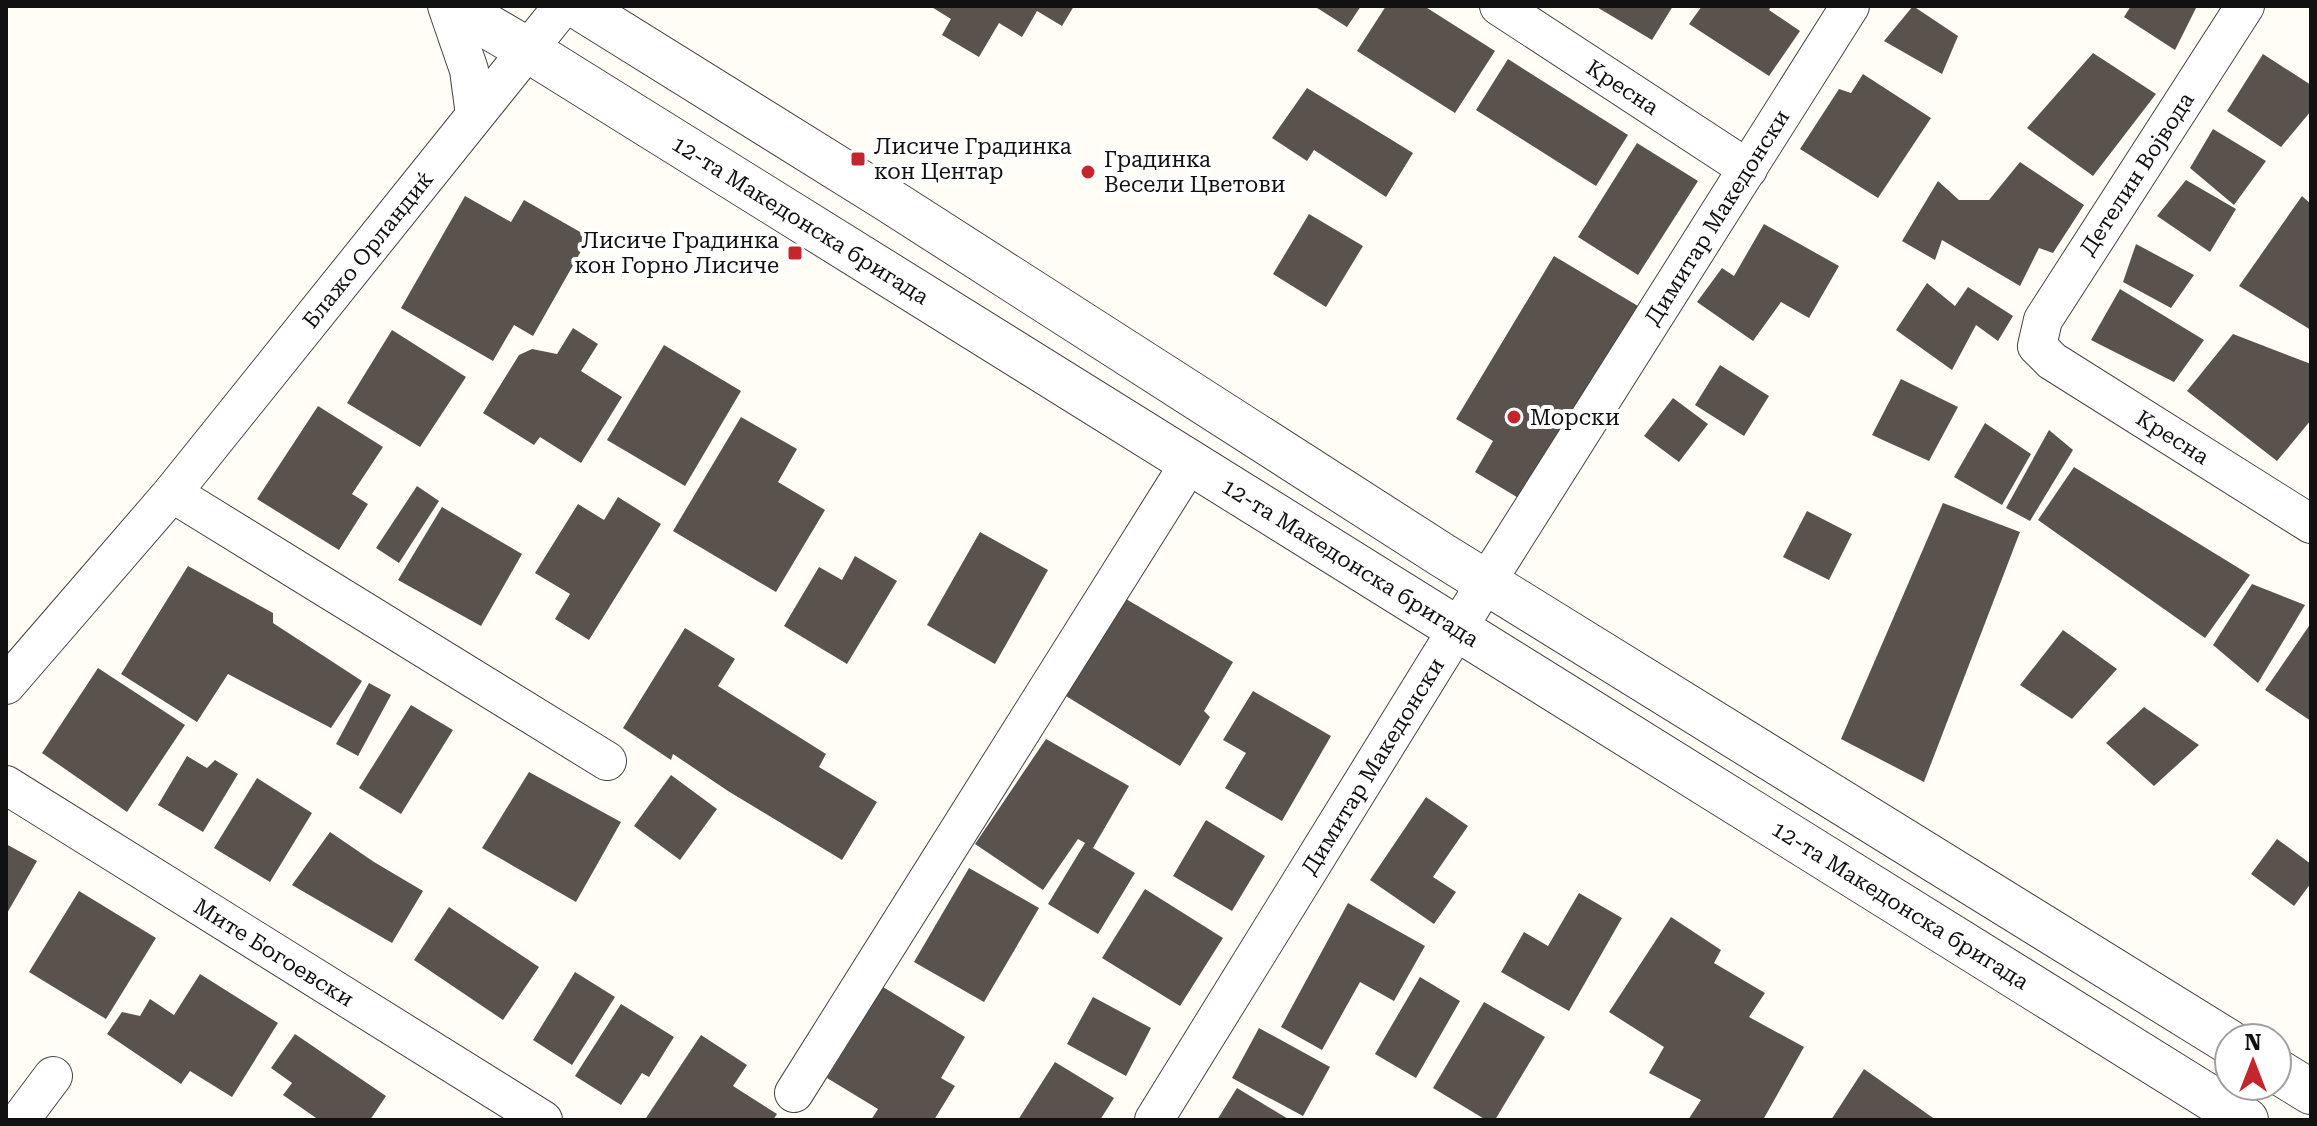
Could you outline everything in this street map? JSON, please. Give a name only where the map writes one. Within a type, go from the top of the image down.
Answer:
[{"type":"street","name":"12-та Македонска бригада","points":[[450,6],[528,50],[2246,1120]]},
{"type":"street","points":[[450,6],[469,70],[475,115]]},
{"type":"street","name":"Блажо Орландиќ","points":[[6,685],[172,493],[563,6]]},
{"type":"street","points":[[577,6],[887,199],[1442,555],[2213,1032]]},
{"type":"street","name":"Кресна","points":[[1499,6],[1748,169]]},
{"type":"street","name":"Димитар Македонски","points":[[1154,1120],[1459,631],[1487,581],[1850,6]]},
{"type":"street","name":"Детелин Војвода","points":[[2037,346],[2043,320],[2245,6]]},
{"type":"street","name":"Кресна","points":[[2037,346],[2052,361],[2311,524]]},
{"type":"street","points":[[794,1093],[1189,464]]},
{"type":"street","points":[[172,493],[607,761]]},
{"type":"street","name":"Мите Богоевски","points":[[6,785],[543,1120]]},
{"type":"street","points":[[20,1120],[53,1076]]},
{"type":"street","points":[[2293,1081],[2311,1092]]},
{"type":"building","points":[[930,6],[1074,6],[1062,26],[1037,11],[1022,37],[999,23],[979,57],[942,35],[951,19]]},
{"type":"building","points":[[1314,6],[1361,6],[1347,27]]},
{"type":"building","points":[[1386,6],[1424,6],[1495,51],[1455,113],[1357,51]]},
{"type":"building","points":[[1595,6],[1673,6],[1652,40]]},
{"type":"building","points":[[1702,6],[1771,6],[1769,10],[1800,31],[1769,76],[1689,24]]},
{"type":"building","points":[[1913,6],[1958,36],[1942,74],[1884,41]]},
{"type":"building","points":[[2131,6],[2197,6],[2175,50],[2124,17]]},
{"type":"building","points":[[2093,53],[2156,94],[2093,176],[2027,128]]},
{"type":"building","points":[[2263,54],[2311,85],[2311,111],[2281,147],[2227,111]]},
{"type":"building","points":[[1508,59],[1628,135],[1596,186],[1476,110]]},
{"type":"building","points":[[1863,74],[1931,118],[1878,198],[1800,149],[1839,89],[1851,93]]},
{"type":"building","points":[[1307,88],[1413,153],[1386,197],[1314,150],[1307,161],[1272,138]]},
{"type":"building","points":[[2213,129],[2266,161],[2234,205],[2190,168]]},
{"type":"building","points":[[1637,143],[1698,181],[1638,275],[1578,237]]},
{"type":"building","points":[[2020,162],[2084,205],[2053,253],[2039,248],[2020,286],[1942,240],[1935,260],[1902,241],[1938,181],[1959,200],[1989,200]]},
{"type":"building","points":[[2186,180],[2236,209],[2210,252],[2157,216]]},
{"type":"building","points":[[465,196],[511,222],[524,200],[589,237],[533,336],[514,325],[493,361],[401,308]]},
{"type":"building","points":[[2302,196],[2311,204],[2311,330],[2239,286]]},
{"type":"building","points":[[1309,214],[1363,246],[1326,307],[1273,274]]},
{"type":"building","points":[[1764,224],[1839,266],[1809,318],[1781,302],[1753,341],[1697,302],[1722,268],[1734,276]]},
{"type":"building","points":[[2136,244],[2194,275],[2171,308],[2123,282]]},
{"type":"building","points":[[1554,256],[1643,309],[1527,503],[1475,472],[1493,441],[1456,419]]},
{"type":"building","points":[[1927,283],[1955,306],[1968,287],[2013,316],[1998,341],[1976,325],[1952,370],[1896,330]]},
{"type":"building","points":[[2120,289],[2204,340],[2174,382],[2091,340]]},
{"type":"building","points":[[573,328],[598,344],[581,371],[622,397],[581,463],[540,437],[534,445],[483,413],[519,355],[532,349],[557,354]]},
{"type":"building","points":[[392,330],[466,377],[420,447],[347,403]]},
{"type":"building","points":[[2233,334],[2311,364],[2311,420],[2277,461],[2187,391]]},
{"type":"building","points":[[664,345],[741,391],[685,486],[607,440]]},
{"type":"building","points":[[1720,365],[1769,396],[1744,436],[1695,405]]},
{"type":"building","points":[[1901,379],[1958,407],[1929,461],[1872,435]]},
{"type":"building","points":[[1673,398],[1708,424],[1679,462],[1644,436]]},
{"type":"building","points":[[318,406],[383,447],[352,494],[368,504],[339,550],[257,499]]},
{"type":"building","points":[[741,417],[797,449],[778,482],[825,510],[776,592],[673,531]]},
{"type":"building","points":[[1985,423],[2031,454],[2002,505],[1954,477]]},
{"type":"building","points":[[2049,430],[2073,450],[2030,521],[2006,508]]},
{"type":"building","points":[[2074,467],[2250,575],[2205,638],[2038,520]]},
{"type":"building","points":[[417,486],[439,501],[399,563],[376,548]]},
{"type":"building","points":[[618,497],[661,524],[589,640],[555,619],[570,594],[535,573],[578,504],[604,520]]},
{"type":"building","points":[[1943,503],[2020,532],[1924,782],[1841,739]]},
{"type":"building","points":[[442,507],[522,554],[481,626],[398,580]]},
{"type":"building","points":[[1807,511],[1852,534],[1829,580],[1783,557]]},
{"type":"building","points":[[980,532],[1048,570],[995,664],[927,625]]},
{"type":"building","points":[[855,556],[897,581],[847,664],[784,626],[819,567],[842,580]]},
{"type":"building","points":[[188,566],[273,613],[273,623],[362,681],[331,728],[228,674],[197,722],[121,674]]},
{"type":"building","points":[[2252,584],[2305,605],[2258,683],[2213,645]]},
{"type":"building","points":[[1126,599],[1233,662],[1204,711],[1210,717],[1180,766],[1066,696]]},
{"type":"building","points":[[2311,623],[2311,721],[2265,690]]},
{"type":"building","points":[[685,628],[735,659],[718,686],[826,754],[819,767],[877,802],[842,860],[673,754],[671,760],[623,728]]},
{"type":"building","points":[[2063,630],[2117,669],[2072,719],[2020,685]]},
{"type":"building","points":[[98,668],[185,725],[127,812],[42,753]]},
{"type":"building","points":[[369,683],[391,695],[358,756],[336,744]]},
{"type":"building","points":[[1253,691],[1331,736],[1282,821],[1225,788],[1246,753],[1223,740]]},
{"type":"building","points":[[411,705],[453,730],[401,814],[359,788]]},
{"type":"building","points":[[2144,707],[2199,745],[2154,786],[2106,743]]},
{"type":"building","points":[[1046,739],[1129,786],[1093,848],[1135,873],[1098,934],[1048,904],[1085,843],[1078,839],[1043,890],[975,844]]},
{"type":"building","points":[[187,756],[207,768],[215,760],[238,774],[203,832],[158,805]]},
{"type":"building","points":[[529,772],[621,822],[576,902],[482,848]]},
{"type":"building","points":[[671,775],[717,809],[680,860],[634,826]]},
{"type":"building","points":[[257,778],[312,813],[270,882],[214,848]]},
{"type":"building","points":[[1426,797],[1468,826],[1433,877],[1456,892],[1434,924],[1370,880]]},
{"type":"building","points":[[1206,820],[1265,856],[1232,911],[1173,876]]},
{"type":"building","points":[[330,832],[423,891],[392,943],[292,885]]},
{"type":"building","points":[[2277,839],[2311,864],[2311,883],[2294,906],[2251,874]]},
{"type":"building","points":[[6,844],[37,861],[6,915]]},
{"type":"building","points":[[969,868],[1039,908],[984,1002],[914,962]]},
{"type":"building","points":[[1145,889],[1223,938],[1180,1006],[1102,958]]},
{"type":"building","points":[[79,891],[156,938],[106,1019],[29,972]]},
{"type":"building","points":[[1579,893],[1622,918],[1569,1011],[1501,972],[1524,932],[1548,946]]},
{"type":"building","points":[[1348,903],[1425,946],[1394,1001],[1360,982],[1322,1050],[1281,1027]]},
{"type":"building","points":[[449,907],[539,967],[503,1020],[414,960]]},
{"type":"building","points":[[1671,917],[1721,950],[1714,963],[1765,993],[1749,1017],[1804,1047],[1763,1120],[1688,1120],[1701,1100],[1649,1073],[1664,1047],[1609,1012]]},
{"type":"building","points":[[575,972],[615,997],[572,1065],[533,1040]]},
{"type":"building","points":[[200,974],[278,1023],[232,1097],[190,1071],[181,1084],[107,1034],[122,1012],[140,1016],[150,999],[174,1015]]},
{"type":"building","points":[[1420,977],[1460,1001],[1416,1078],[1375,1054]]},
{"type":"building","points":[[883,987],[965,1037],[941,1078],[955,1086],[934,1120],[871,1120],[878,1109],[827,1078]]},
{"type":"building","points":[[1093,997],[1151,1028],[1126,1076],[1067,1044]]},
{"type":"building","points":[[1484,1002],[1545,1037],[1495,1120],[1486,1120],[1433,1088]]},
{"type":"building","points":[[621,1004],[674,1037],[649,1077],[642,1073],[621,1105],[575,1076]]},
{"type":"building","points":[[1259,1028],[1330,1067],[1303,1116],[1232,1078]]},
{"type":"building","points":[[295,1034],[386,1096],[370,1120],[319,1120],[283,1095],[292,1083],[271,1068]]},
{"type":"building","points":[[701,1035],[747,1065],[733,1086],[777,1114],[773,1120],[646,1118]]},
{"type":"building","points":[[1055,1062],[1114,1098],[1100,1120],[1018,1120]]},
{"type":"building","points":[[1864,1069],[1936,1120],[1831,1120]]},
{"type":"building","points":[[1237,1088],[1290,1120],[1217,1120]]},
{"type":"place","name":"Лисиче Градинка кон Центар","points":[[858,159]]},
{"type":"place","name":"Градинка Весели Цветови","points":[[1088,172]]},
{"type":"place","name":"Лисиче Градинка кон Горно Лисиче","points":[[795,253]]},
{"type":"place","name":"Морски","points":[[1514,417]]}]
